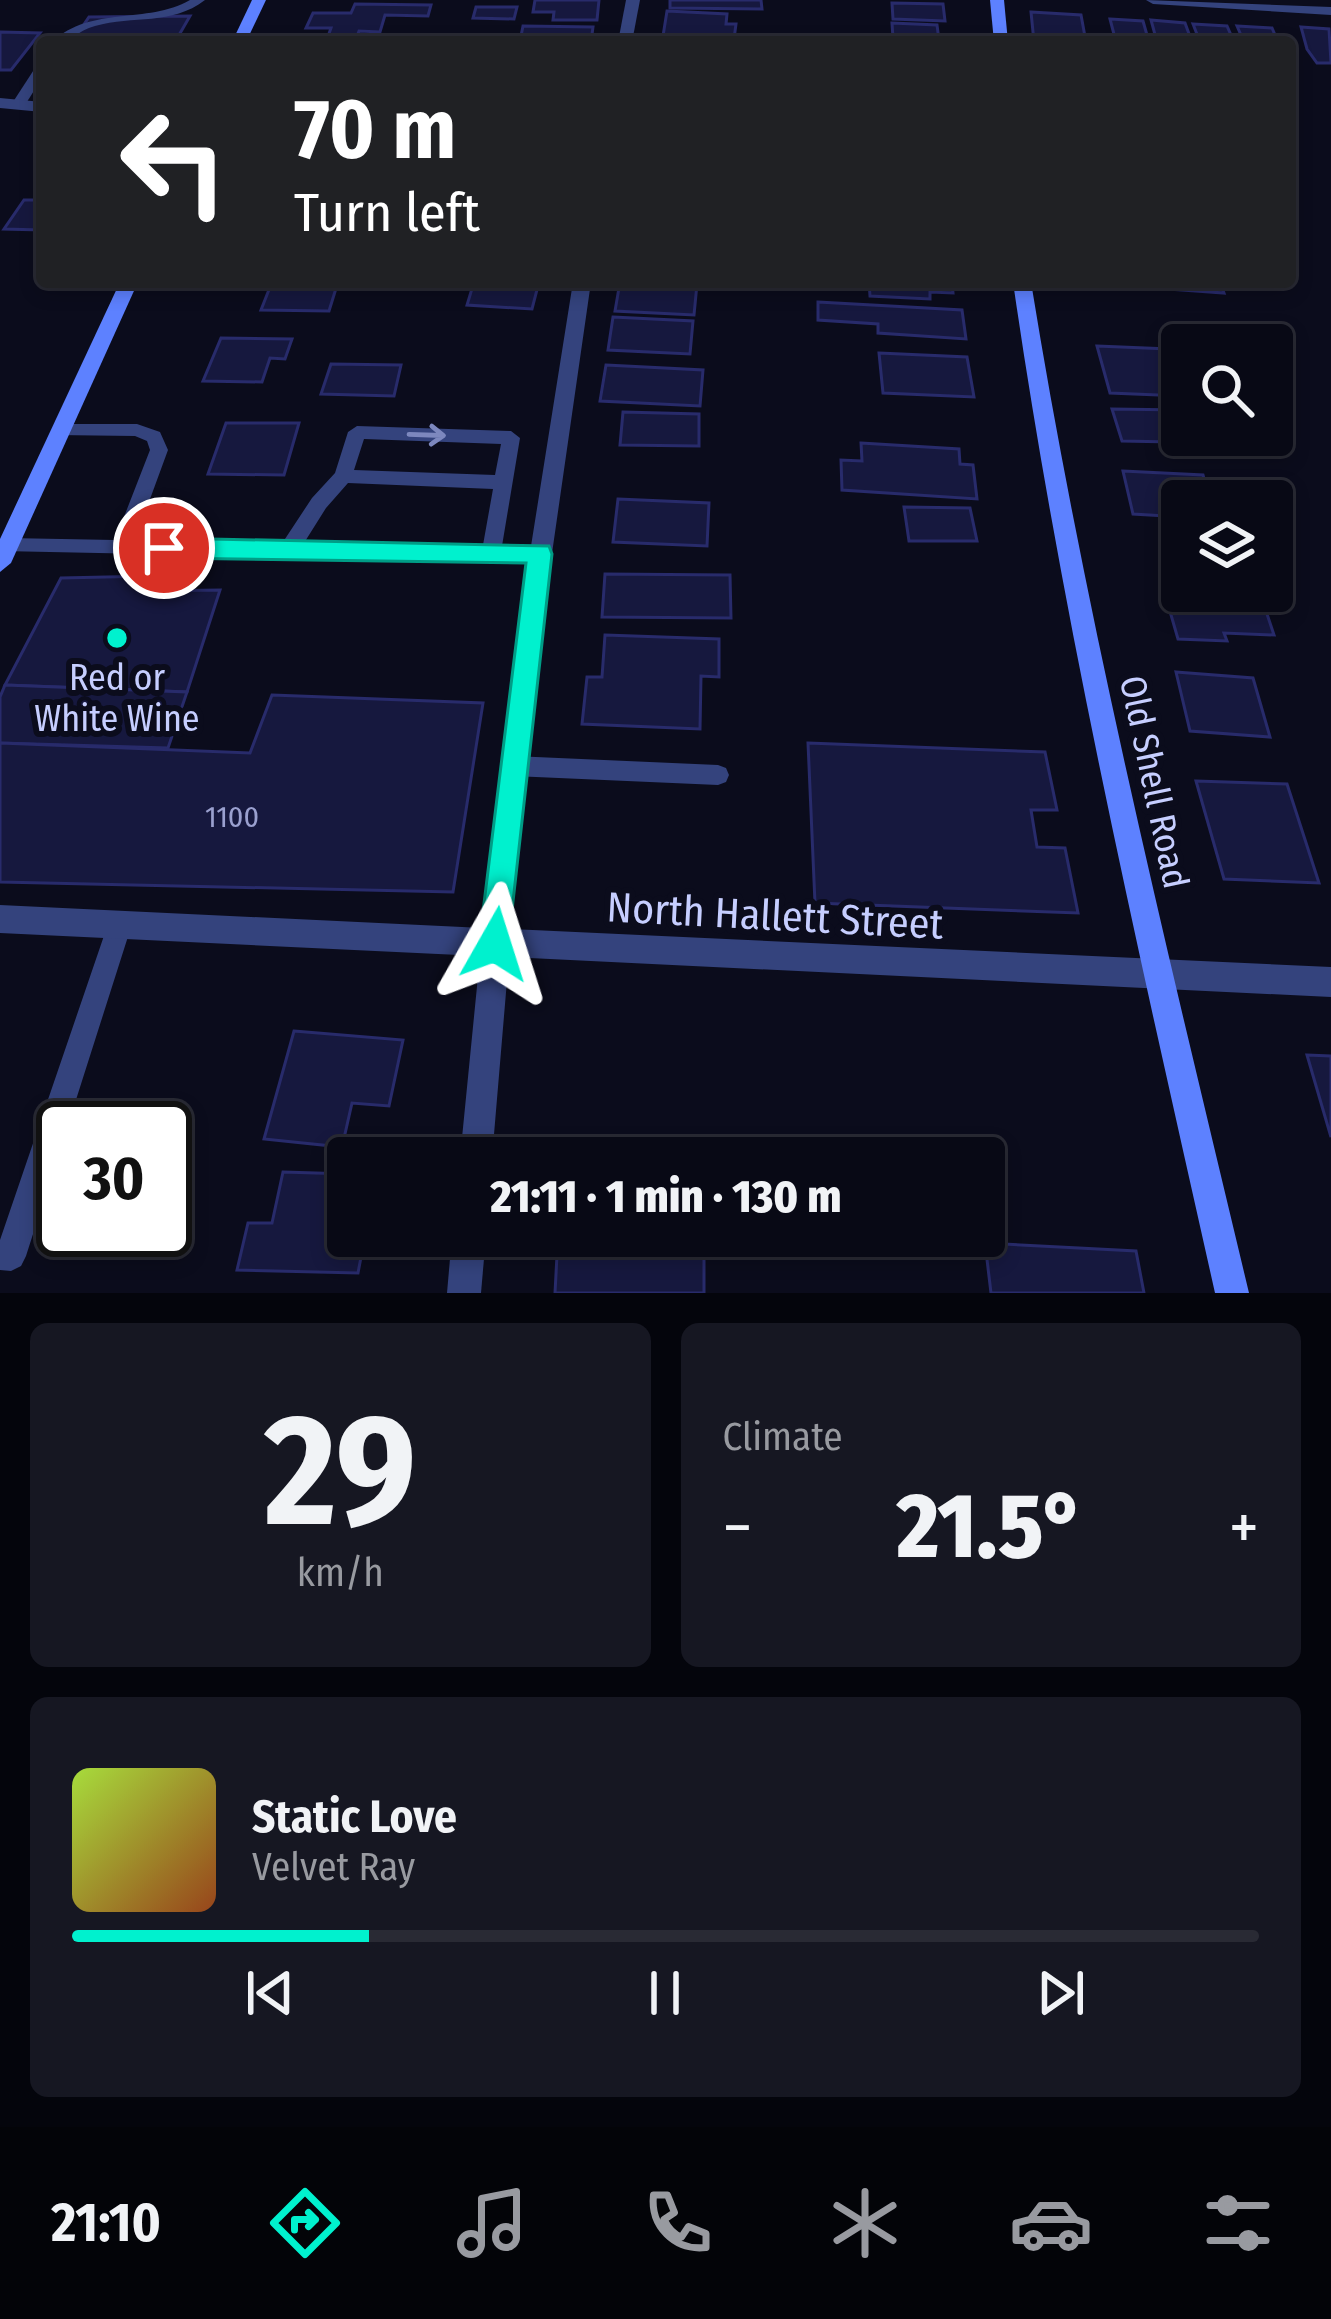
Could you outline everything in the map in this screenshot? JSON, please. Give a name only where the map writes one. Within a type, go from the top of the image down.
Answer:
[{"type":"street","points":[[242,36],[259,0]]},
{"type":"street","points":[[626,36],[633,0]]},
{"type":"street","points":[[998,0],[1001,36]]},
{"type":"street","points":[[1153,0],[1291,4],[1331,11]]},
{"type":"street","points":[[4,554],[126,288]]},
{"type":"street","points":[[478,1137],[513,766],[581,288]]},
{"type":"street","name":"Old Shell Road","points":[[1023,288],[1051,471],[1232,1293]]},
{"type":"street","name":"North Hallett Street","points":[[0,919],[1331,982]]},
{"type":"street","points":[[464,1293],[467,1257]]},
{"type":"lane","points":[[64,36],[88,10],[128,3],[179,8],[199,0]]},
{"type":"lane","points":[[9,104],[36,75]]},
{"type":"lane","points":[[61,430],[137,430],[154,437],[159,450],[122,548]]},
{"type":"lane","points":[[289,550],[343,476],[357,432],[512,438],[491,553]]},
{"type":"lane","points":[[343,476],[504,482]]},
{"type":"lane","points":[[4,554],[122,548],[540,554]]},
{"type":"lane","points":[[513,766],[718,775]]},
{"type":"lane","points":[[0,1256],[11,1256],[120,924]]},
{"type":"building","points":[[535,0],[599,0],[597,20],[553,20],[554,12],[533,12]]},
{"type":"building","points":[[670,0],[761,0],[762,9],[670,8]]},
{"type":"building","points":[[892,3],[943,4],[945,21],[893,19]]},
{"type":"building","points":[[355,4],[431,5],[428,16],[385,15],[380,32],[328,36],[331,28],[306,28],[313,13],[351,13]]},
{"type":"building","points":[[476,7],[517,7],[514,19],[473,18]]},
{"type":"building","points":[[667,11],[727,14],[726,24],[736,24],[734,36],[663,36]]},
{"type":"building","points":[[1031,12],[1081,15],[1085,36],[1033,36]]},
{"type":"building","points":[[190,16],[178,36],[76,36],[89,17]]},
{"type":"building","points":[[1110,19],[1143,21],[1147,36],[1114,36]]},
{"type":"building","points":[[1151,20],[1185,23],[1190,36],[1155,36]]},
{"type":"building","points":[[892,23],[937,25],[938,36],[893,36]]},
{"type":"building","points":[[1193,24],[1227,26],[1231,36],[1198,36]]},
{"type":"building","points":[[523,26],[593,27],[592,36],[521,36]]},
{"type":"building","points":[[1237,26],[1272,28],[1275,36],[1241,36]]},
{"type":"building","points":[[1301,27],[1329,29],[1331,63],[1317,63]]},
{"type":"building","points":[[0,32],[40,33],[11,70],[0,70]]},
{"type":"building","points":[[24,200],[36,200],[36,230],[4,229]]},
{"type":"building","points":[[270,288],[336,288],[329,311],[261,310]]},
{"type":"building","points":[[472,288],[537,288],[532,309],[467,305]]},
{"type":"building","points":[[619,288],[697,288],[694,315],[615,311]]},
{"type":"building","points":[[869,288],[953,288],[953,293],[930,292],[930,299],[870,296]]},
{"type":"building","points":[[1222,288],[1224,293],[1169,289]]},
{"type":"building","points":[[818,302],[962,310],[966,339],[878,333],[878,324],[818,320]]},
{"type":"building","points":[[613,317],[693,321],[690,354],[608,350]]},
{"type":"building","points":[[221,338],[292,339],[285,359],[270,358],[262,382],[203,381]]},
{"type":"building","points":[[1097,346],[1161,349],[1161,395],[1110,393]]},
{"type":"building","points":[[879,353],[967,357],[974,397],[883,393]]},
{"type":"building","points":[[331,364],[401,365],[394,396],[321,394]]},
{"type":"building","points":[[606,365],[703,370],[700,406],[600,401]]},
{"type":"building","points":[[1112,409],[1161,410],[1161,442],[1122,441]]},
{"type":"building","points":[[623,412],[699,414],[699,446],[620,445]]},
{"type":"building","points":[[226,423],[299,423],[284,475],[208,474]]},
{"type":"building","points":[[861,443],[959,449],[960,464],[973,465],[977,499],[842,490],[841,460],[862,461]]},
{"type":"building","points":[[1123,471],[1203,475],[1204,480],[1161,480],[1161,516],[1133,514]]},
{"type":"building","points":[[618,499],[709,503],[707,546],[613,542]]},
{"type":"building","points":[[904,507],[970,508],[977,541],[909,541]]},
{"type":"building","points":[[605,574],[730,575],[731,618],[602,617]]},
{"type":"building","name":"Red or White Wine","points":[[150,576],[141,591],[220,590],[187,692],[5,685],[61,578]]},
{"type":"building","points":[[1170,612],[1266,612],[1274,635],[1224,633],[1227,641],[1178,639]]},
{"type":"building","points":[[605,635],[719,639],[719,677],[701,676],[700,729],[582,724],[587,677],[602,677]]},
{"type":"building","points":[[1176,672],[1253,678],[1270,737],[1190,731]]},
{"type":"building","points":[[5,685],[187,692],[168,748],[0,743],[0,697]]},
{"type":"building","points":[[272,695],[483,703],[453,892],[0,882],[0,743],[250,753]]},
{"type":"building","points":[[808,743],[1045,752],[1057,810],[1031,810],[1037,847],[1065,848],[1078,913],[815,903]]},
{"type":"building","points":[[1196,781],[1287,784],[1319,883],[1224,879]]},
{"type":"building","points":[[294,1031],[403,1040],[389,1106],[352,1103],[344,1137],[327,1137],[327,1145],[264,1139]]},
{"type":"building","points":[[1307,1055],[1331,1056],[1331,1137]]},
{"type":"building","points":[[283,1172],[327,1173],[327,1257],[361,1257],[358,1273],[237,1270],[248,1223],[272,1223]]},
{"type":"building","points":[[1005,1244],[1136,1251],[1144,1293],[991,1293],[987,1257],[1005,1257]]},
{"type":"building","points":[[557,1257],[704,1257],[704,1293],[555,1293]]},
{"type":"place","name":"Red or White Wine","points":[[117,638]]},
{"type":"route","points":[[164,548],[540,554],[495,944]]}]
